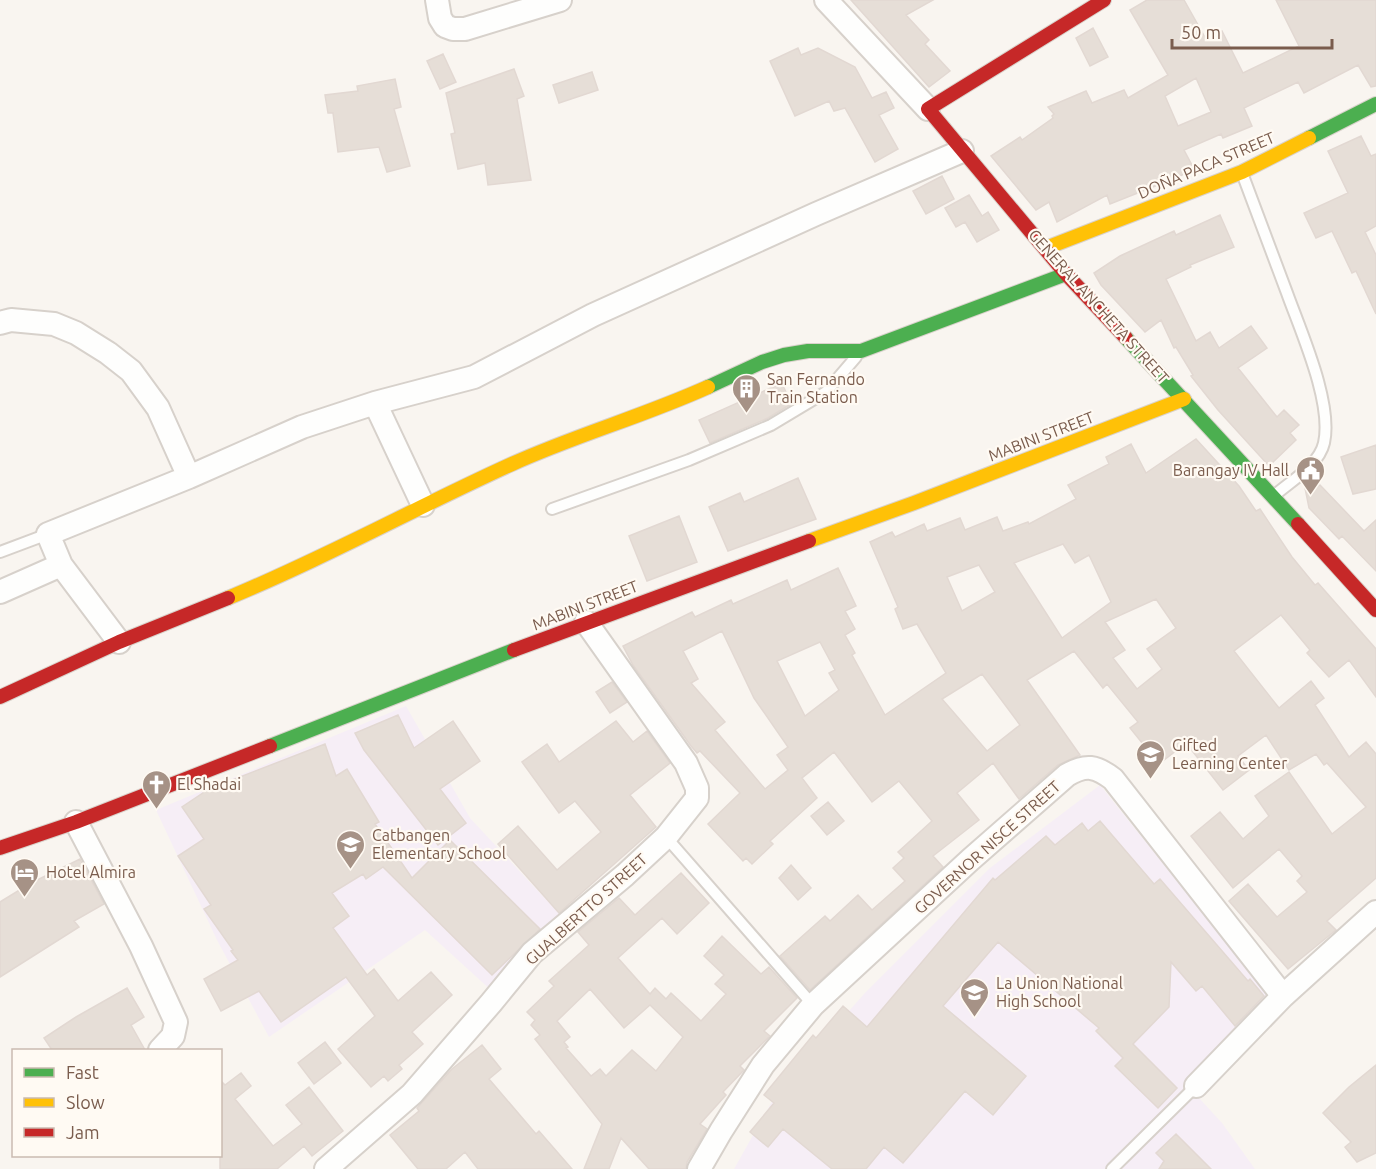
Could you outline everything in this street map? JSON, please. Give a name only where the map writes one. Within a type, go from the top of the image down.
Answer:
[{"type":"street","points":[[437,0],[440,18],[445,26],[465,29],[560,0]]},
{"type":"street","name":"GENERAL ANCHETA STREET","points":[[826,0],[927,109],[1066,274],[1184,399],[1376,610]]},
{"type":"street","points":[[927,109],[1104,0]]},
{"type":"street","name":"DOÑA PACA STREET","points":[[1046,248],[1242,172],[1376,104]]},
{"type":"street","points":[[119,642],[61,565],[48,534],[189,477],[302,427],[375,403],[474,377],[593,315],[962,151]]},
{"type":"street","points":[[0,696],[119,642],[281,576],[423,505],[514,463],[690,394],[762,362],[808,351],[861,351],[1066,274]]},
{"type":"street","points":[[0,322],[11,320],[54,324],[76,333],[131,371],[158,408],[189,477]]},
{"type":"street","name":"MABINI STREET","points":[[0,848],[76,822],[586,622],[925,498],[1184,399]]},
{"type":"street","points":[[375,403],[423,505]]},
{"type":"street","points":[[0,592],[61,565]]},
{"type":"street","name":"GUALBERTTO STREET","points":[[326,1169],[412,1094],[532,953],[625,875],[666,837],[697,798],[698,788],[693,775],[586,622]]},
{"type":"street","name":"GOVERNOR NISCE STREET","points":[[699,1169],[762,1065],[813,1005],[970,860],[1079,768],[1089,767],[1102,770],[1113,779],[1283,996]]},
{"type":"street","points":[[76,822],[141,946],[177,1022],[173,1036],[161,1049]]},
{"type":"street","points":[[1196,1086],[1283,996],[1376,912]]},
{"type":"lane","points":[[1242,172],[1310,356],[1326,423],[1324,444],[1318,458],[1272,497]]},
{"type":"lane","points":[[552,509],[689,460],[771,425],[826,392],[861,351]]},
{"type":"lane","points":[[0,552],[48,534]]},
{"type":"lane","points":[[666,837],[813,1005]]},
{"type":"lane","points":[[1112,1169],[1196,1086]]},
{"type":"shaded area","name":"Catbangen Elementary School","points":[[406,706],[470,818],[567,922],[493,992],[425,930],[269,1037],[217,940],[156,810]]},
{"type":"shaded area","name":"La Union National High School","points":[[1100,785],[1274,1002],[1188,1086],[1222,1123],[1255,1169],[734,1169],[779,1089],[865,993],[990,868]]},
{"type":"building","points":[[851,0],[933,0],[906,15],[929,40],[925,44],[950,71],[929,87]]},
{"type":"building","points":[[1147,0],[1184,0],[1206,39],[1222,31],[1243,73],[1299,46],[1276,0],[1376,0],[1376,86],[1371,87],[1358,65],[1304,93],[1298,82],[1244,108],[1252,126],[1223,138],[1221,134],[1184,150],[1194,169],[1110,204],[1107,195],[1057,222],[1049,202],[1036,210],[991,156],[1020,137],[1022,140],[1053,118],[1054,114],[1048,107],[1086,91],[1092,103],[1124,90],[1128,98],[1168,75],[1130,10]],"holes":[[[1196,78],[1211,112],[1178,126],[1165,96]]]},
{"type":"building","points":[[1093,28],[1108,57],[1090,66],[1076,38]]},
{"type":"building","points":[[798,48],[801,55],[818,48],[855,67],[872,98],[886,92],[894,108],[879,115],[898,149],[875,162],[845,108],[834,111],[829,101],[795,116],[770,61]]},
{"type":"building","points":[[443,54],[456,82],[440,89],[427,61]]},
{"type":"building","points":[[514,69],[524,96],[517,99],[531,180],[488,185],[485,163],[458,169],[451,134],[455,133],[446,93]]},
{"type":"building","points":[[592,72],[598,90],[559,103],[553,85]]},
{"type":"building","points":[[395,79],[401,107],[394,109],[410,166],[387,172],[379,147],[338,152],[333,113],[328,113],[325,95],[358,91],[357,86]]},
{"type":"building","points":[[1361,136],[1371,156],[1376,154],[1376,226],[1365,232],[1376,255],[1376,314],[1356,271],[1352,273],[1332,231],[1316,238],[1304,213],[1348,193],[1328,151]]},
{"type":"building","points":[[942,176],[954,199],[926,214],[913,191]]},
{"type":"building","points":[[969,195],[982,216],[988,212],[999,230],[977,242],[965,222],[956,227],[945,208]]},
{"type":"building","points":[[1220,215],[1234,247],[1190,265],[1191,267],[1166,279],[1196,341],[1210,332],[1219,348],[1251,326],[1267,348],[1238,368],[1277,417],[1284,410],[1299,425],[1290,433],[1296,440],[1269,466],[1218,410],[1191,376],[1193,375],[1176,347],[1174,348],[1161,320],[1145,332],[1101,285],[1094,273],[1120,256],[1174,231],[1176,235]]},
{"type":"building","name":"San Fernando Train Station","points":[[782,383],[791,404],[768,418],[710,443],[699,420]]},
{"type":"building","points":[[1196,439],[1239,486],[1256,511],[1260,509],[1292,557],[1315,585],[1318,583],[1376,649],[1376,697],[1349,660],[1329,677],[1307,653],[1310,650],[1281,615],[1234,651],[1279,708],[1311,681],[1324,698],[1315,705],[1349,757],[1366,742],[1376,754],[1376,878],[1327,921],[1336,930],[1288,969],[1229,901],[1248,884],[1277,917],[1307,892],[1297,881],[1302,876],[1279,849],[1233,888],[1191,836],[1220,812],[1243,839],[1269,816],[1255,796],[1289,772],[1332,834],[1366,807],[1327,763],[1324,765],[1316,754],[1289,770],[1266,735],[1238,756],[1249,770],[1223,790],[1186,743],[1159,764],[1130,728],[1138,722],[1107,684],[1103,688],[1074,651],[1027,680],[1080,755],[1058,765],[1019,799],[993,763],[957,793],[979,820],[933,856],[943,867],[810,990],[780,956],[825,916],[830,921],[858,895],[872,910],[905,881],[893,868],[904,858],[898,852],[932,821],[899,781],[872,802],[834,752],[802,778],[817,798],[770,841],[773,844],[752,864],[746,858],[743,861],[708,824],[740,793],[700,751],[697,753],[691,746],[633,665],[623,646],[692,612],[695,617],[731,600],[733,604],[787,580],[791,590],[838,568],[856,606],[845,611],[855,629],[845,635],[855,653],[852,655],[885,715],[946,673],[917,624],[903,629],[895,609],[898,607],[870,542],[892,532],[895,537],[924,524],[927,531],[960,518],[965,530],[997,517],[1003,531],[1028,522],[1029,524],[1076,499],[1068,485],[1109,464],[1106,457],[1131,444],[1146,473]],"holes":[[[1063,544],[1075,563],[1089,555],[1111,602],[1062,638],[1014,563]],[[979,565],[995,592],[962,611],[947,577]],[[1156,599],[1176,628],[1147,649],[1162,669],[1137,689],[1113,658],[1125,650],[1105,622]],[[722,631],[754,698],[788,747],[777,755],[788,770],[765,789],[715,730],[725,722],[691,683],[698,679],[683,651]],[[820,642],[835,670],[829,673],[839,690],[805,716],[777,661]],[[982,674],[1020,725],[987,751],[942,699]]]},
{"type":"building","points":[[1376,445],[1376,489],[1353,494],[1341,457]]},
{"type":"building","points":[[798,478],[816,519],[728,551],[709,507],[740,493],[744,502]]},
{"type":"building","points":[[1320,485],[1364,531],[1376,520],[1376,571],[1342,536],[1339,539],[1309,508],[1305,488]]},
{"type":"building","points":[[679,516],[697,562],[647,581],[629,536]]},
{"type":"building","points":[[612,682],[627,702],[610,713],[596,692]]},
{"type":"building","points":[[398,715],[414,748],[453,721],[480,761],[440,789],[466,823],[438,845],[364,750],[355,733]]},
{"type":"building","points":[[616,721],[633,742],[647,731],[670,763],[630,795],[656,827],[559,913],[498,844],[518,826],[557,870],[601,832],[575,801],[559,813],[522,762],[547,744],[559,762]]},
{"type":"building","name":"Catbangen Elementary School","points":[[325,744],[336,776],[347,769],[379,822],[375,824],[412,878],[450,840],[540,929],[492,975],[383,867],[366,879],[363,874],[332,893],[349,916],[333,928],[367,975],[374,969],[398,1001],[431,972],[452,995],[412,1032],[423,1044],[399,1065],[402,1069],[388,1081],[384,1076],[371,1087],[338,1049],[375,1016],[346,977],[281,1022],[259,991],[221,1011],[204,979],[238,960],[204,909],[211,905],[178,856],[204,839],[182,807],[209,789]]},
{"type":"building","points":[[828,802],[844,821],[827,835],[811,816]]},
{"type":"building","points":[[1100,821],[1154,884],[1160,879],[1248,981],[1250,979],[1264,996],[1235,1026],[1202,986],[1196,991],[1171,962],[1169,1007],[1133,1044],[1177,1088],[1158,1108],[1115,1066],[1123,1058],[1096,1031],[1099,1028],[998,942],[943,1006],[1026,1076],[993,1115],[965,1091],[903,1163],[884,1147],[866,1169],[832,1169],[783,1129],[768,1147],[750,1132],[774,1103],[764,1095],[813,1035],[816,1038],[843,1006],[867,1027],[993,878],[995,880],[1046,836],[1055,845],[1082,823],[1088,831]]},
{"type":"building","points":[[80,859],[104,904],[74,921],[79,927],[0,977],[0,902],[31,883]]},
{"type":"building","points":[[791,865],[811,888],[798,900],[779,878]]},
{"type":"building","points":[[681,873],[709,903],[677,934],[662,918],[618,958],[650,994],[655,988],[666,999],[671,993],[701,1021],[726,994],[715,984],[724,975],[704,956],[722,936],[761,974],[769,967],[797,998],[764,1031],[770,1036],[740,1066],[744,1070],[723,1092],[726,1095],[700,1124],[707,1129],[687,1162],[686,1169],[649,1169],[621,1138],[609,1169],[584,1169],[602,1124],[535,1039],[540,1035],[531,1025],[535,1020],[527,1012],[554,986],[549,981],[589,945],[578,932],[619,898],[635,915]],"holes":[[[590,989],[624,1028],[650,1005],[683,1037],[656,1071],[632,1050],[606,1076],[600,1069],[591,1076],[566,1048],[568,1047],[564,1042],[570,1037],[557,1021]]]},
{"type":"building","points":[[127,988],[144,1017],[131,1025],[144,1049],[51,1049],[44,1038]]},
{"type":"building","points":[[325,1042],[341,1063],[314,1084],[298,1063]]},
{"type":"building","points":[[482,1045],[501,1069],[489,1079],[536,1134],[539,1131],[572,1169],[478,1169],[465,1152],[446,1169],[418,1169],[390,1135],[419,1111],[417,1108],[452,1069]]},
{"type":"building","points":[[1376,1065],[1376,1153],[1357,1162],[1345,1147],[1351,1142],[1323,1113],[1349,1087]]},
{"type":"building","points":[[241,1073],[251,1086],[235,1099],[273,1146],[302,1124],[286,1105],[309,1087],[343,1131],[312,1156],[304,1146],[277,1169],[220,1169],[222,1082],[225,1085]]},
{"type":"building","points":[[1176,1134],[1211,1169],[1159,1169],[1164,1161],[1156,1153]]},
{"type":"traffic: fast","points":[[1309,138],[1376,104]]},
{"type":"traffic: fast","points":[[708,387],[762,362],[784,355],[808,351],[861,351],[1066,274]]},
{"type":"traffic: fast","points":[[1126,338],[1298,524]]},
{"type":"traffic: fast","points":[[270,746],[514,650]]},
{"type":"traffic: slow","points":[[1046,248],[1242,172],[1309,138]]},
{"type":"traffic: slow","points":[[228,598],[512,464],[708,387]]},
{"type":"traffic: slow","points":[[809,541],[1184,399]]},
{"type":"traffic: jam","points":[[1104,0],[928,109],[1066,274],[1126,338]]},
{"type":"traffic: jam","points":[[1298,524],[1376,610]]},
{"type":"traffic: jam","points":[[514,650],[809,541]]},
{"type":"traffic: jam","points":[[0,697],[119,642],[228,598]]},
{"type":"traffic: jam","points":[[0,848],[76,822],[270,746]]},
{"type":"place","name":"San Fernando Train Station","points":[[746,414]]},
{"type":"place","name":"Barangay IV Hall","points":[[1310,496]]},
{"type":"place","name":"Gifted Learning Center","points":[[1151,780]]},
{"type":"place","name":"El Shadai","points":[[156,810]]},
{"type":"place","name":"Catbangen Elementary School","points":[[351,870]]},
{"type":"place","name":"Hotel Almira","points":[[25,898]]},
{"type":"place","name":"La Union National High School","points":[[975,1018]]}]
